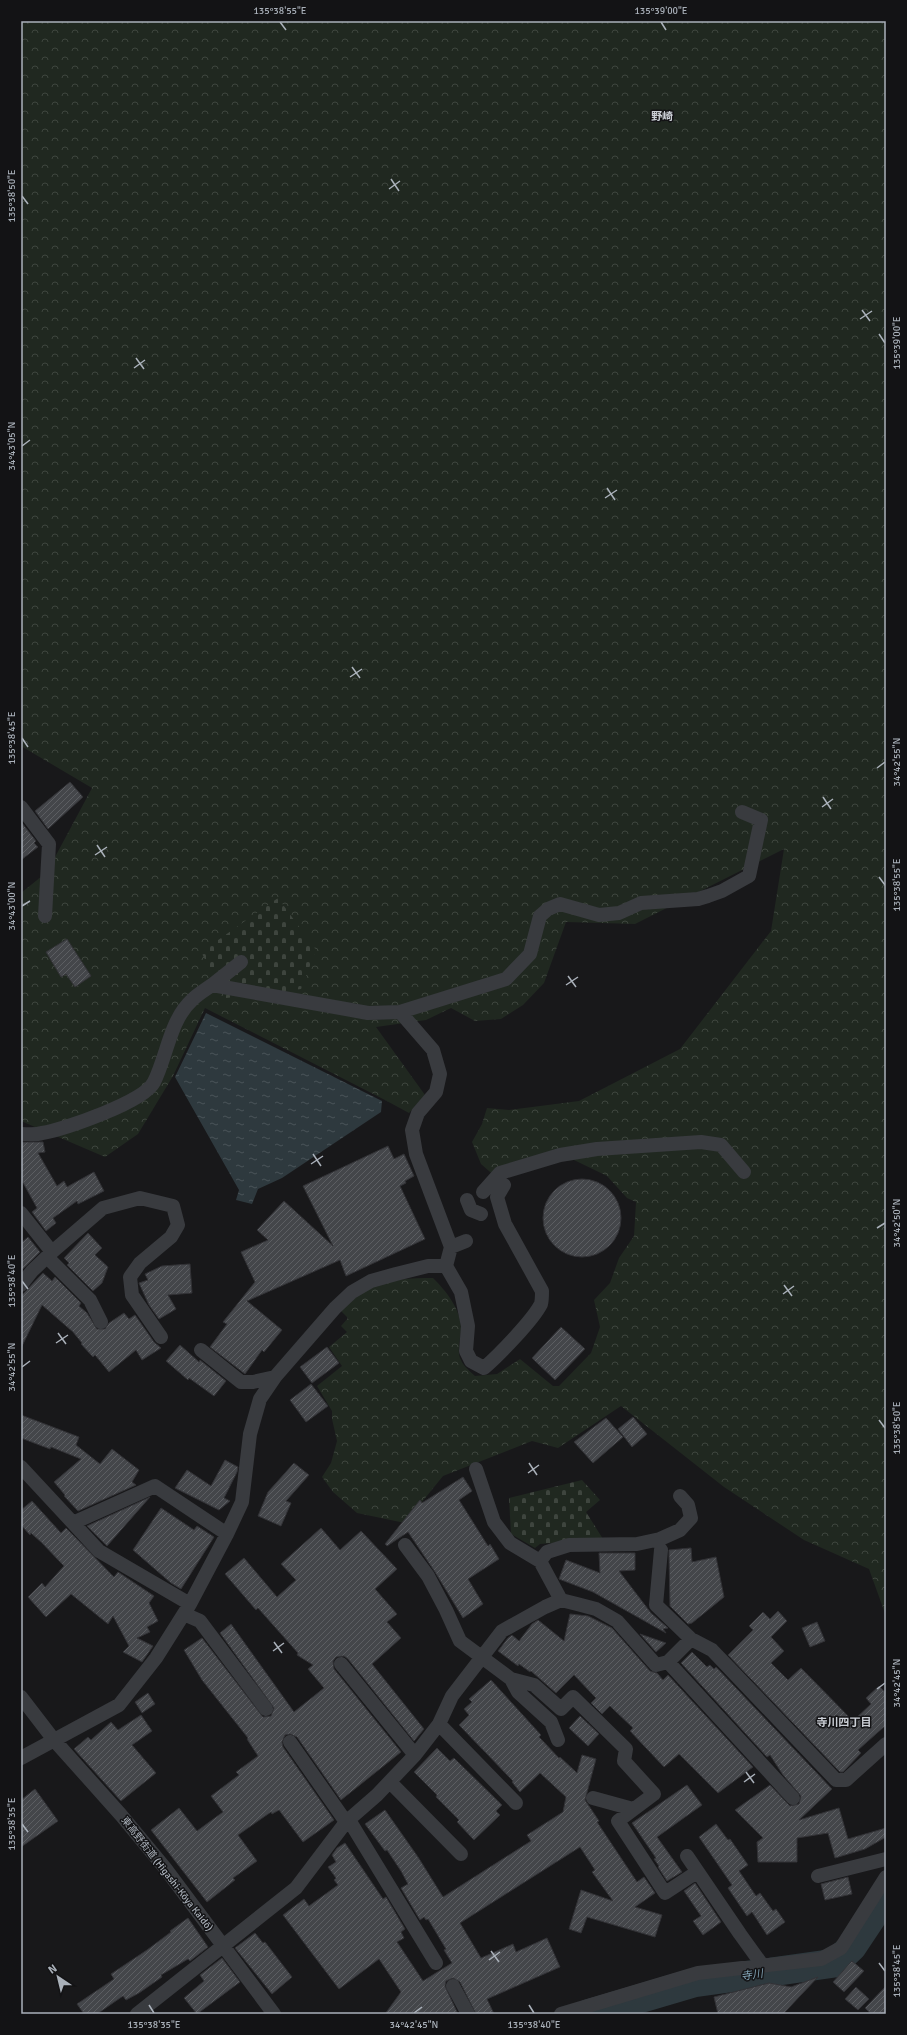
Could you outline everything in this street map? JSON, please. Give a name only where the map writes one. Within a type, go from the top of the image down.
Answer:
[{"type":"street","points":[[21,807],[49,844],[45,916]]},
{"type":"street","points":[[212,985],[368,1012],[400,1012],[506,979],[530,954],[540,916],[548,908],[560,904],[599,915],[619,913],[641,903],[698,899],[722,891],[749,876],[761,820],[742,812]]},
{"type":"street","points":[[21,1134],[40,1134],[56,1130],[105,1112],[141,1095],[154,1083],[181,1014],[192,1000],[242,962]]},
{"type":"street","points":[[400,1012],[433,1050],[440,1074],[436,1092],[418,1113],[412,1130],[416,1154],[451,1247],[446,1266],[461,1292],[468,1326],[466,1351],[471,1361],[484,1368],[524,1326],[541,1304],[542,1291],[540,1285],[504,1224],[497,1197],[504,1185]]},
{"type":"street","points":[[483,1192],[500,1173],[560,1155],[598,1149],[701,1142],[721,1144],[744,1172]]},
{"type":"street","points":[[21,1285],[32,1271],[49,1254],[103,1208],[140,1198],[173,1206],[178,1225],[171,1237],[140,1263],[130,1277],[132,1295],[161,1337]]},
{"type":"street","points":[[467,1200],[472,1210],[481,1214]]},
{"type":"street","points":[[21,1213],[49,1254],[90,1300],[101,1322]]},
{"type":"street","points":[[451,1247],[466,1241]]},
{"type":"street","points":[[21,1758],[119,1705],[156,1658],[187,1609],[227,1534],[242,1502],[250,1434],[260,1399],[275,1377],[335,1308],[352,1292],[371,1281],[396,1274],[428,1266],[446,1266]]},
{"type":"street","points":[[201,1350],[241,1382],[253,1382],[275,1377]]},
{"type":"street","points":[[21,1466],[99,1551],[187,1609],[200,1621],[266,1709]]},
{"type":"street","points":[[476,1469],[494,1522],[510,1543],[540,1561],[561,1600]]},
{"type":"street","points":[[73,1523],[155,1486],[227,1534]]},
{"type":"street","points":[[540,1561],[547,1552],[569,1545],[637,1544],[660,1539],[680,1530],[691,1518],[688,1505],[680,1496]]},
{"type":"street","points":[[405,1546],[428,1576],[460,1640],[511,1679],[534,1685],[561,1709],[574,1697],[626,1749],[624,1761],[654,1794],[618,1821],[664,1893],[697,1872]]},
{"type":"street","points":[[661,1550],[656,1606],[691,1639],[712,1650],[836,1780],[846,1780],[886,1744]]},
{"type":"street","points":[[137,2014],[296,1888],[347,1821],[390,1782],[415,1755],[439,1724],[452,1696],[502,1631],[545,1607],[561,1600],[596,1609],[617,1620],[656,1665],[668,1662],[691,1639]]},
{"type":"street","points":[[668,1662],[794,1798]]},
{"type":"street","points":[[340,1664],[415,1755]]},
{"type":"street","points":[[511,1679],[518,1692],[551,1722],[558,1740]]},
{"type":"street","name":"東高野街道 (Higashi-Kōya Kaidō)","points":[[21,1697],[54,1740],[121,1815],[165,1868],[274,2014]]},
{"type":"street","points":[[439,1724],[516,1803]]},
{"type":"street","points":[[290,1742],[347,1821],[436,1963]]},
{"type":"street","points":[[390,1782],[462,1854]]},
{"type":"street","points":[[593,1798],[633,1809]]},
{"type":"street","points":[[686,1856],[764,1966]]},
{"type":"street","points":[[818,1876],[886,1859]]},
{"type":"street","points":[[561,2014],[698,1973],[820,1959],[841,1948],[886,1877]]},
{"type":"street","points":[[453,1986],[468,2014]]},
{"type":"green space","points":[[21,21],[886,21],[886,1616],[869,1569],[804,1540],[724,1487],[621,1406],[558,1448],[532,1441],[443,1476],[405,1523],[357,1513],[333,1492],[322,1477],[331,1463],[337,1441],[332,1419],[332,1411],[317,1386],[342,1366],[329,1347],[347,1332],[341,1326],[348,1318],[341,1311],[356,1296],[367,1289],[391,1281],[433,1278],[448,1295],[456,1308],[461,1329],[459,1353],[463,1364],[475,1376],[497,1374],[520,1359],[553,1386],[559,1386],[591,1353],[600,1327],[594,1300],[610,1283],[619,1258],[634,1236],[636,1202],[627,1198],[607,1176],[574,1160],[548,1162],[497,1178],[481,1164],[472,1142],[482,1124],[487,1108],[509,1110],[579,1101],[680,1049],[771,931],[784,849],[635,924],[566,922],[544,983],[523,1005],[501,1019],[475,1021],[451,1008],[426,1020],[376,1027],[425,1095],[409,1113],[205,1008],[173,1076],[138,1134],[105,1157],[21,1121],[21,893],[47,872],[92,788],[21,746]]},
{"type":"green space","points":[[278,898],[316,950],[301,989],[226,998],[201,952]]},
{"type":"green space","points":[[582,1480],[600,1500],[586,1512],[603,1539],[540,1544],[535,1548],[511,1534],[509,1498]]},
{"type":"water","points":[[206,1013],[382,1101],[381,1112],[282,1178],[258,1189],[252,1204],[236,1200],[239,1190],[175,1077]]},
{"type":"building","points":[[70,782],[83,797],[48,829],[35,811]]},
{"type":"building","points":[[22,823],[36,841],[34,843],[38,847],[21,860]]},
{"type":"building","points":[[67,939],[91,976],[75,987],[66,974],[61,977],[46,952]]},
{"type":"building","points":[[21,1142],[43,1142],[45,1152],[38,1153],[57,1186],[64,1181],[67,1187],[94,1172],[104,1191],[78,1204],[77,1201],[53,1218],[56,1223],[46,1231],[32,1212],[37,1208],[21,1179]]},
{"type":"building","points":[[388,1146],[394,1159],[404,1154],[414,1176],[400,1186],[425,1239],[346,1276],[340,1260],[247,1301],[282,1330],[264,1352],[262,1350],[245,1374],[210,1347],[227,1324],[223,1322],[255,1282],[241,1252],[268,1240],[257,1230],[284,1201],[333,1246],[303,1186]]},
{"type":"building","points":[[574,1179],[590,1179],[604,1185],[615,1196],[621,1210],[621,1226],[615,1240],[604,1251],[590,1257],[574,1257],[560,1251],[549,1240],[543,1226],[543,1210],[549,1196],[560,1185]]},
{"type":"building","points":[[88,1233],[102,1248],[95,1255],[108,1267],[102,1283],[93,1291],[67,1265],[69,1263],[64,1258]]},
{"type":"building","points":[[28,1237],[40,1252],[23,1269],[21,1267],[21,1243]]},
{"type":"building","points":[[190,1264],[192,1293],[168,1295],[176,1309],[159,1319],[149,1305],[139,1283],[148,1280],[145,1274],[162,1266]]},
{"type":"building","points":[[43,1273],[52,1281],[55,1277],[81,1303],[79,1306],[87,1313],[97,1329],[105,1329],[109,1323],[124,1313],[129,1319],[135,1315],[154,1342],[161,1348],[142,1360],[136,1350],[109,1372],[95,1355],[93,1357],[81,1344],[82,1343],[73,1332],[42,1305],[21,1348],[21,1296]]},
{"type":"building","points":[[561,1327],[585,1349],[555,1380],[532,1358]]},
{"type":"building","points":[[180,1345],[199,1362],[200,1360],[226,1381],[214,1396],[189,1378],[188,1380],[166,1361]]},
{"type":"building","points":[[327,1347],[339,1363],[312,1383],[300,1367]]},
{"type":"building","points":[[311,1384],[328,1406],[306,1422],[290,1400]]},
{"type":"building","points":[[21,1415],[79,1437],[76,1445],[100,1464],[112,1449],[139,1470],[132,1482],[136,1485],[78,1511],[64,1496],[65,1495],[54,1482],[81,1459],[51,1447],[50,1449],[21,1438]]},
{"type":"building","points":[[633,1417],[647,1434],[632,1447],[618,1429]]},
{"type":"building","points":[[606,1418],[623,1437],[593,1463],[574,1442]]},
{"type":"building","points":[[225,1460],[238,1467],[224,1498],[230,1501],[219,1510],[175,1488],[187,1470],[211,1486]]},
{"type":"building","points":[[294,1463],[309,1475],[286,1501],[291,1503],[281,1526],[258,1516],[268,1492]]},
{"type":"building","points":[[463,1477],[472,1491],[459,1500],[488,1546],[490,1544],[499,1559],[468,1579],[483,1604],[463,1618],[408,1532],[387,1546],[385,1544],[420,1500],[422,1503]]},
{"type":"building","points":[[150,1497],[107,1546],[87,1526]]},
{"type":"building","points":[[32,1501],[61,1533],[66,1528],[114,1577],[118,1572],[154,1596],[149,1603],[158,1621],[147,1627],[150,1632],[137,1638],[153,1646],[142,1662],[123,1652],[129,1646],[113,1616],[108,1624],[71,1594],[46,1617],[28,1597],[42,1583],[45,1587],[64,1566],[42,1543],[31,1533],[30,1535],[21,1525],[21,1510]]},
{"type":"building","points":[[161,1508],[194,1530],[197,1526],[214,1537],[181,1589],[171,1583],[133,1550]]},
{"type":"building","points":[[321,1528],[340,1550],[361,1531],[397,1569],[375,1589],[397,1614],[387,1622],[401,1638],[372,1664],[424,1729],[414,1741],[348,1659],[344,1656],[336,1657],[333,1661],[334,1669],[401,1752],[341,1800],[297,1737],[290,1734],[285,1735],[282,1742],[283,1747],[334,1820],[303,1842],[279,1810],[272,1814],[271,1812],[238,1835],[257,1861],[233,1878],[235,1880],[207,1902],[151,1830],[179,1808],[197,1831],[223,1812],[211,1796],[239,1775],[236,1772],[258,1756],[247,1739],[248,1738],[202,1680],[184,1650],[202,1638],[263,1717],[271,1716],[274,1708],[220,1633],[231,1624],[294,1712],[324,1688],[308,1669],[313,1665],[297,1655],[298,1653],[258,1608],[256,1610],[225,1574],[244,1558],[277,1597],[296,1580],[281,1564]]},
{"type":"building","points":[[691,1548],[692,1562],[716,1557],[724,1597],[692,1623],[688,1624],[670,1606],[669,1550]]},
{"type":"building","points":[[599,1553],[635,1553],[635,1570],[619,1571],[651,1613],[668,1628],[663,1629],[666,1633],[593,1592],[559,1579],[566,1560],[600,1573]]},
{"type":"building","points":[[778,1611],[787,1621],[771,1637],[784,1651],[771,1663],[788,1680],[801,1668],[853,1721],[871,1704],[866,1698],[879,1686],[886,1693],[886,1725],[858,1750],[861,1753],[843,1772],[840,1772],[728,1655],[753,1630],[749,1626],[763,1612],[770,1619]]},
{"type":"building","points":[[570,1614],[588,1616],[612,1628],[650,1671],[657,1673],[663,1680],[668,1675],[753,1767],[718,1793],[679,1754],[664,1767],[630,1731],[633,1728],[610,1706],[602,1714],[591,1703],[596,1698],[574,1675],[556,1693],[531,1671],[530,1672],[519,1664],[518,1666],[498,1651],[512,1635],[519,1641],[532,1624],[538,1620],[564,1641]]},
{"type":"building","points":[[817,1622],[825,1641],[810,1647],[802,1628]]},
{"type":"building","points":[[640,1634],[666,1643],[656,1652]]},
{"type":"building","points":[[692,1652],[707,1667],[710,1665],[714,1669],[716,1667],[832,1789],[799,1820],[839,1808],[848,1839],[886,1828],[886,1837],[865,1849],[835,1858],[828,1833],[797,1838],[797,1862],[758,1862],[757,1842],[763,1838],[735,1810],[770,1785],[790,1806],[799,1804],[801,1796],[783,1775],[770,1755],[767,1757],[681,1663]]},
{"type":"building","points":[[491,1680],[541,1735],[539,1737],[559,1758],[560,1757],[577,1773],[582,1755],[596,1759],[585,1800],[599,1821],[597,1822],[637,1882],[644,1877],[655,1893],[635,1907],[662,1915],[655,1937],[587,1917],[581,1933],[569,1929],[581,1890],[613,1901],[592,1872],[595,1870],[580,1847],[460,1923],[481,1958],[513,1944],[516,1952],[547,1938],[560,1967],[487,1999],[494,2014],[476,2014],[460,1982],[453,1978],[446,1981],[445,1986],[458,2014],[385,2014],[401,1992],[379,1959],[339,1989],[283,1915],[304,1899],[309,1906],[338,1885],[334,1880],[336,1878],[328,1867],[336,1862],[332,1855],[337,1848],[345,1843],[383,1899],[386,1897],[405,1929],[401,1932],[404,1938],[397,1942],[423,1981],[452,1963],[444,1950],[446,1949],[428,1919],[426,1920],[424,1917],[420,1920],[401,1888],[408,1884],[401,1871],[387,1850],[385,1851],[365,1824],[385,1810],[418,1857],[443,1897],[531,1841],[527,1835],[563,1812],[566,1797],[540,1773],[520,1792],[512,1782],[513,1781],[459,1725],[469,1715],[464,1709],[472,1702],[469,1699]]},
{"type":"building","points":[[148,1693],[155,1704],[142,1713],[135,1702]]},
{"type":"building","points":[[141,1715],[152,1731],[132,1745],[156,1773],[121,1801],[74,1749],[88,1737],[91,1740],[111,1722],[118,1730]]},
{"type":"building","points":[[580,1716],[599,1734],[588,1746],[569,1728]]},
{"type":"building","points":[[437,1748],[450,1761],[454,1758],[502,1805],[496,1811],[500,1815],[474,1840],[457,1822],[459,1820],[436,1797],[437,1795],[414,1772]]},
{"type":"building","points":[[687,1785],[702,1805],[657,1837],[682,1872],[667,1881],[654,1859],[656,1858],[632,1823]]},
{"type":"building","points":[[35,1789],[58,1821],[21,1847],[21,1800]]},
{"type":"building","points":[[716,1824],[728,1840],[730,1839],[748,1865],[739,1871],[756,1896],[760,1893],[773,1911],[776,1909],[785,1922],[767,1935],[752,1912],[747,1916],[728,1888],[732,1885],[699,1837]]},
{"type":"building","points":[[848,1877],[852,1894],[825,1900],[821,1884]]},
{"type":"building","points":[[695,1883],[721,1922],[703,1935],[693,1921],[701,1916],[684,1891]]},
{"type":"building","points":[[188,1918],[208,1947],[190,1961],[188,1959],[161,1975],[162,1977],[139,1993],[126,2000],[123,1996],[97,2014],[84,2014],[77,2004],[114,1979],[111,1974],[147,1950]]},
{"type":"building","points":[[255,1933],[263,1943],[265,1942],[292,1977],[272,1994],[235,1948]]},
{"type":"building","points":[[222,1958],[240,1982],[197,2014],[184,1998],[204,1981],[200,1975]]},
{"type":"building","points":[[852,1961],[864,1971],[844,1992],[833,1982]]},
{"type":"building","points":[[818,1977],[783,2014],[718,2014],[714,1997],[769,1983],[791,1987]]},
{"type":"building","points":[[886,1986],[886,2014],[871,2014],[865,2008]]},
{"type":"building","points":[[856,1987],[869,1999],[858,2010],[845,1999]]},
{"type":"waterway","name":"寺川","points":[[588,2014],[693,1983],[835,1963],[852,1947],[886,1896]]},
{"type":"district","name":"野崎","points":[[662,116]]},
{"type":"district","name":"寺川四丁目","points":[[844,1722]]}]
